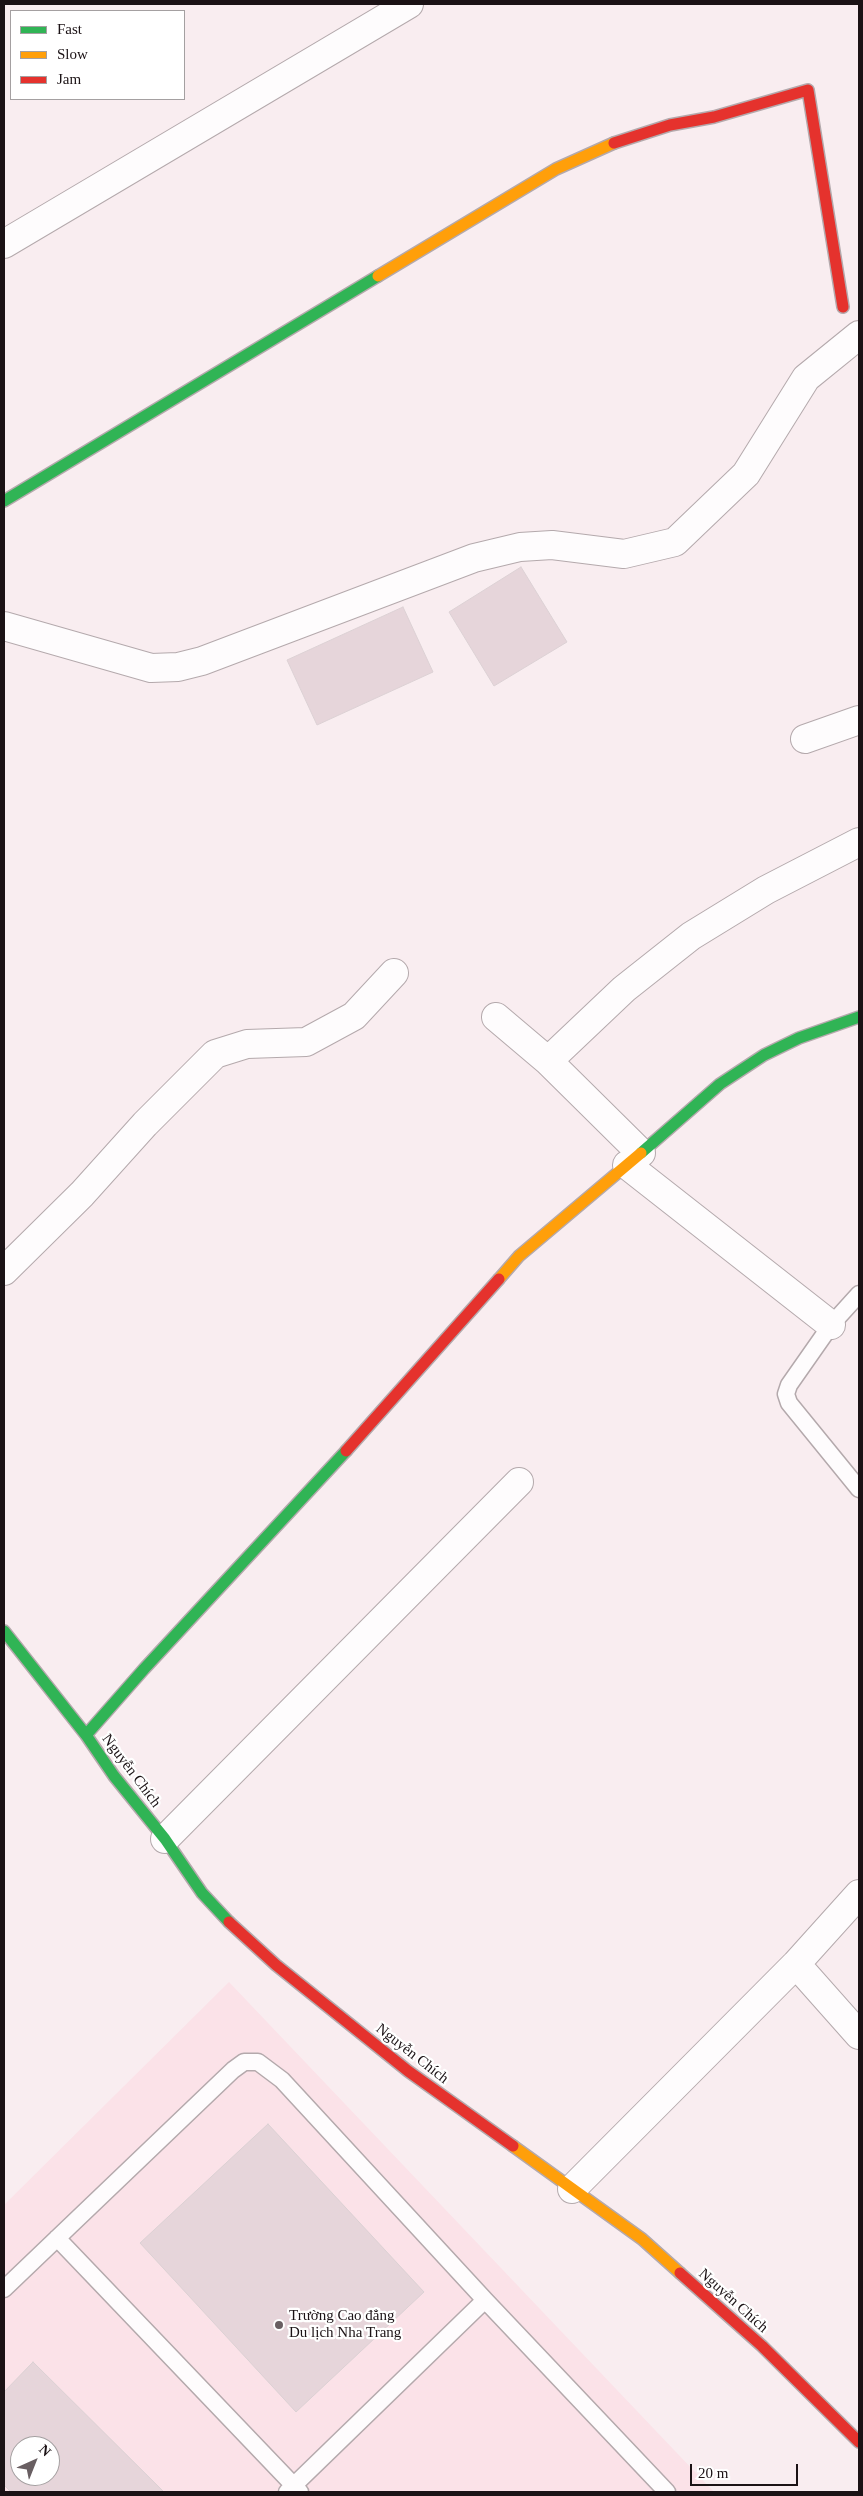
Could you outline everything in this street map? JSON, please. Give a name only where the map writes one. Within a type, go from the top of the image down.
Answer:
[{"type":"street","points":[[4,244],[409,4]]},
{"type":"street","points":[[4,501],[556,169],[610,145],[670,125],[714,117],[808,90],[842,307]]},
{"type":"street","points":[[4,626],[151,668],[178,667],[202,661],[474,558],[520,547],[552,545],[624,554],[674,542],[746,474],[806,378],[859,335]]},
{"type":"street","points":[[806,739],[859,720]]},
{"type":"street","points":[[548,1060],[624,989],[691,936],[766,890],[859,842]]},
{"type":"street","points":[[4,1271],[82,1194],[145,1124],[215,1054],[247,1044],[306,1042],[354,1016],[394,973]]},
{"type":"street","points":[[496,1017],[548,1060],[634,1159],[831,1325]]},
{"type":"street","points":[[86,1735],[144,1669],[305,1497],[519,1256],[720,1084],[764,1055],[799,1038],[859,1017]]},
{"type":"street","points":[[165,1839],[519,1482]]},
{"type":"street","name":"Nguyễn Chích","points":[[4,1632],[86,1735],[114,1776],[165,1839],[202,1893],[276,1965],[408,2071],[642,2240],[762,2346],[859,2442]]},
{"type":"street","points":[[572,2189],[796,1964],[859,1894]]},
{"type":"street","points":[[796,1964],[859,2036]]},
{"type":"lane","points":[[859,1294],[831,1325],[789,1385],[786,1394],[788,1404],[859,1489]]},
{"type":"lane","points":[[4,2289],[233,2070],[244,2062],[258,2062],[282,2080],[485,2300],[668,2492]]},
{"type":"lane","points":[[57,2238],[294,2490],[485,2300]]},
{"type":"shaded area","name":"Trường Cao đẳng Du lịch Nha Trang","points":[[229,1982],[714,2492],[4,2492],[4,2205]]},
{"type":"building","points":[[521,567],[567,642],[494,686],[449,612]]},
{"type":"building","points":[[403,607],[433,672],[317,725],[287,660]]},
{"type":"building","points":[[268,2124],[424,2292],[296,2412],[140,2243]]},
{"type":"building","points":[[33,2362],[164,2492],[11,2492],[4,2485],[4,2392]]},
{"type":"traffic: fast","points":[[4,501],[378,276]]},
{"type":"traffic: fast","points":[[641,1153],[720,1084],[764,1055],[799,1038],[859,1017]]},
{"type":"traffic: fast","points":[[86,1735],[144,1669],[346,1451]]},
{"type":"traffic: fast","points":[[4,1631],[86,1735],[114,1776],[165,1839],[202,1893],[229,1922]]},
{"type":"traffic: slow","points":[[378,276],[556,169],[614,143]]},
{"type":"traffic: slow","points":[[499,1279],[519,1256],[641,1153]]},
{"type":"traffic: slow","points":[[513,2146],[642,2239],[680,2273]]},
{"type":"traffic: jam","points":[[614,143],[670,125],[714,117],[808,90],[843,307]]},
{"type":"traffic: jam","points":[[346,1451],[499,1279]]},
{"type":"traffic: jam","points":[[229,1922],[276,1965],[408,2071],[513,2146]]},
{"type":"traffic: jam","points":[[680,2273],[762,2346],[859,2442]]},
{"type":"place","name":"Trường Cao đẳng Du lịch Nha Trang","points":[[279,2325]]}]
